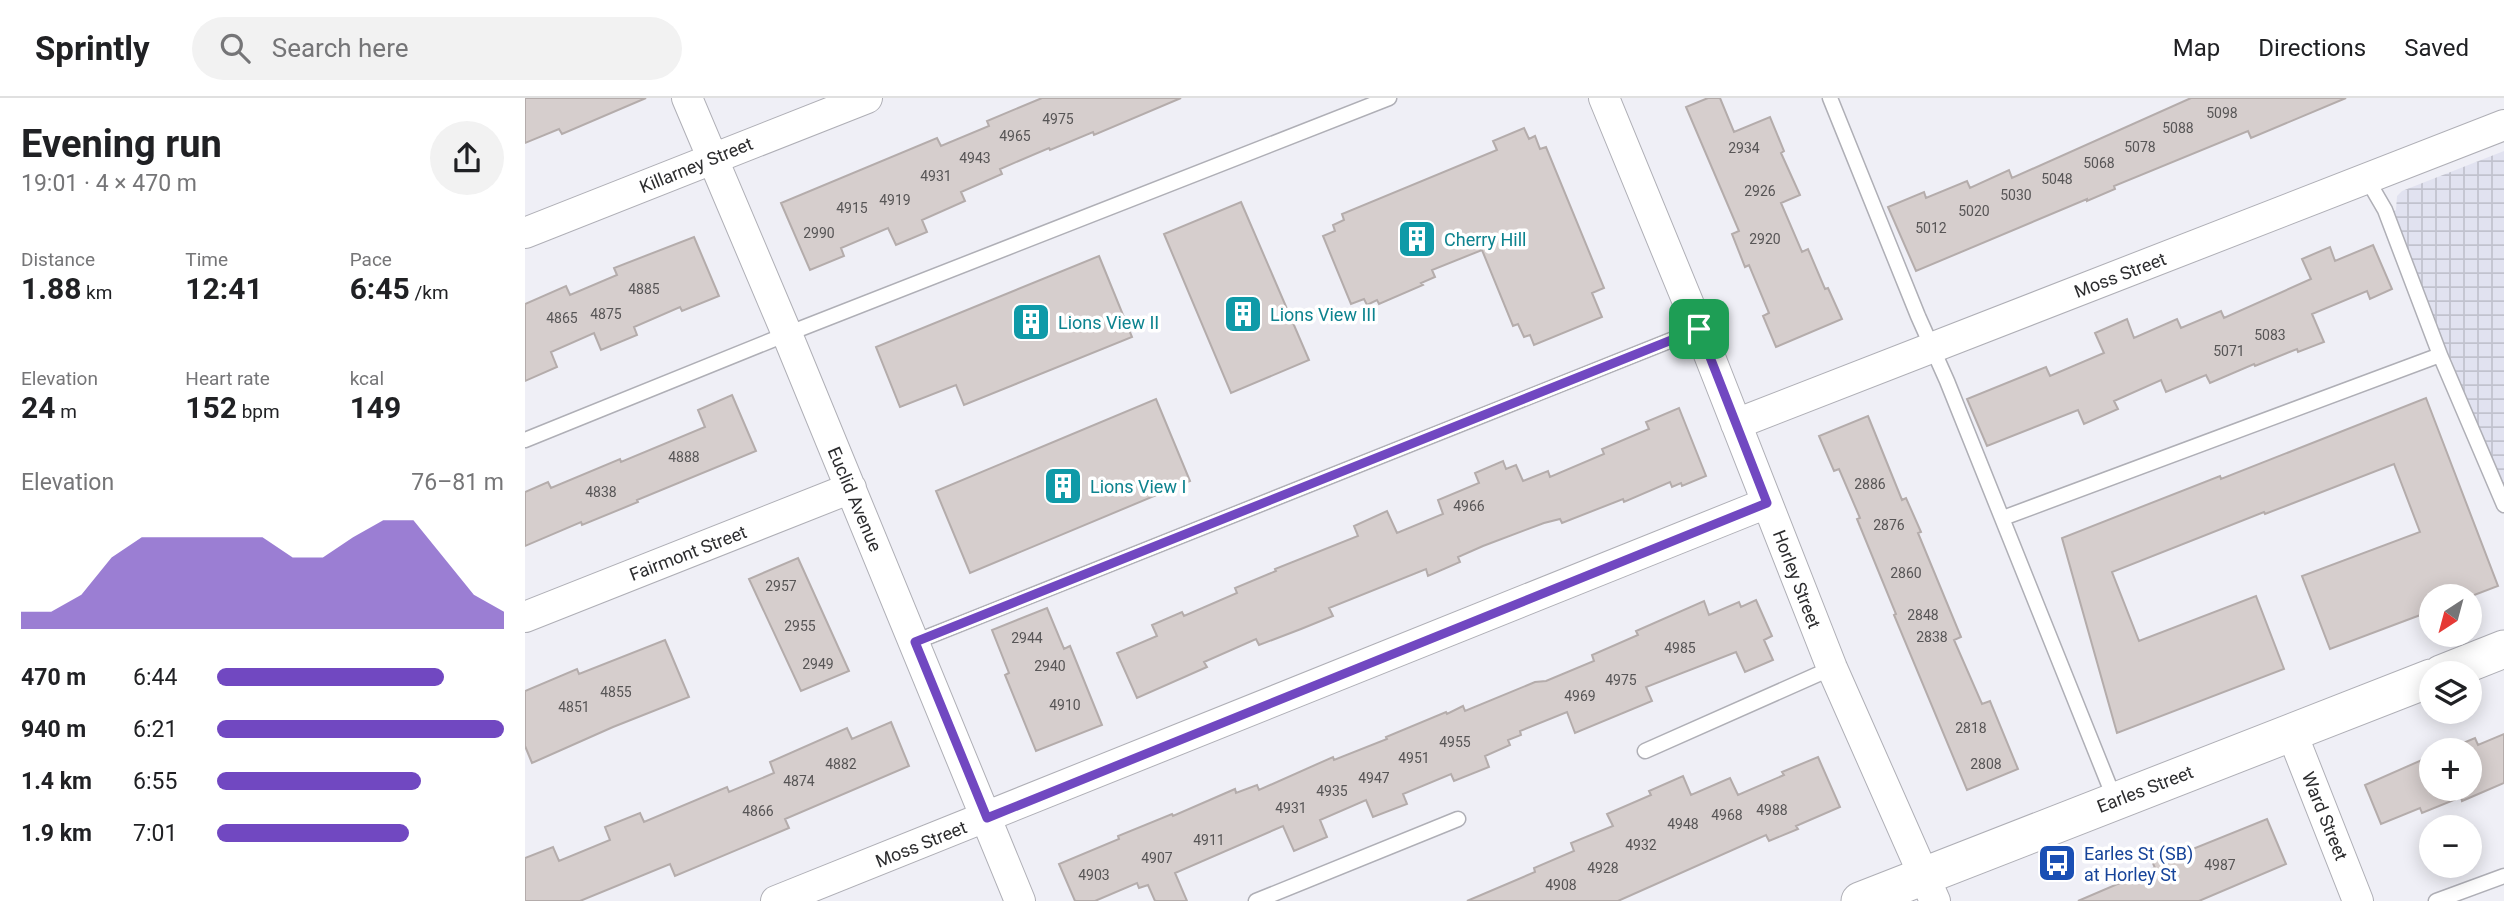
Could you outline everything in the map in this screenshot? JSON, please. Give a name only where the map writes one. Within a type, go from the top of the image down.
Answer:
[{"type":"street","name":"Euclid Avenue","points":[[687,98],[915,642],[1020,901]]},
{"type":"street","name":"Killarney Street","points":[[525,233],[867,98]]},
{"type":"street","name":"Horley Street","points":[[1604,98],[1699,329],[1832,668],[1930,888]]},
{"type":"street","name":"Moss Street","points":[[1736,424],[2504,125]]},
{"type":"street","name":"Fairmont Street","points":[[525,617],[851,488]]},
{"type":"street","name":"Moss Street","points":[[776,901],[1767,503]]},
{"type":"street","points":[[2474,661],[2504,649]]},
{"type":"street","name":"Earles Street","points":[[1860,901],[1930,888],[2116,801],[2419,683]]},
{"type":"street","name":"Ward Street","points":[[2291,731],[2358,901]]},
{"type":"lane","points":[[525,440],[787,334],[1389,98]]},
{"type":"lane","points":[[1829,98],[2003,518],[2116,801]]},
{"type":"lane","points":[[2367,179],[2385,210],[2440,355],[2504,505]]},
{"type":"lane","points":[[915,642],[1699,329]]},
{"type":"lane","points":[[2003,518],[2440,355]]},
{"type":"lane","points":[[1645,751],[1832,668]]},
{"type":"lane","points":[[1256,901],[1458,819]]},
{"type":"lane","points":[[2436,901],[2504,876]]},
{"type":"shaded area","points":[[2504,151],[2504,505],[2386,216],[2396,210],[2397,196],[2402,191]]},
{"type":"building","points":[[525,98],[646,98],[562,134],[559,129],[525,143]]},
{"type":"building","points":[[1042,98],[1181,98],[1094,135],[1093,132],[1000,169],[1002,174],[961,192],[965,201],[922,220],[927,232],[896,245],[888,228],[841,248],[844,256],[810,270],[781,203],[937,138],[941,146],[989,126],[987,121]]},
{"type":"building","points":[[1708,98],[1720,98],[1734,132],[1770,117],[1784,151],[1781,153],[1800,195],[1781,203],[1802,252],[1808,249],[1825,289],[1828,288],[1842,319],[1776,347],[1763,316],[1769,313],[1749,265],[1745,267],[1732,234],[1739,231],[1686,107]]},
{"type":"building","points":[[2191,98],[2346,98],[2251,138],[2248,131],[1916,271],[1888,207],[1924,192],[1926,198],[1967,181],[1970,188],[2009,170],[2012,178]]},
{"type":"building","name":"Cherry Hill","points":[[1524,128],[1529,139],[1535,136],[1540,149],[1546,147],[1604,288],[1592,293],[1602,317],[1534,345],[1530,335],[1524,337],[1518,324],[1513,326],[1482,250],[1432,270],[1435,277],[1421,283],[1423,285],[1379,304],[1377,300],[1367,305],[1364,299],[1351,304],[1323,236],[1335,231],[1333,225],[1344,220],[1342,214],[1497,150],[1493,141]]},
{"type":"building","name":"Lions View III","points":[[1241,202],[1309,360],[1231,393],[1164,234]]},
{"type":"building","points":[[694,237],[719,296],[682,311],[680,307],[634,327],[637,335],[601,350],[594,333],[551,352],[557,367],[525,381],[525,304],[566,286],[570,295],[617,275],[614,268]]},
{"type":"building","points":[[2373,245],[2392,289],[2370,299],[2367,291],[2312,314],[2324,342],[2298,352],[2297,349],[2255,366],[2254,364],[2210,383],[2206,375],[2166,392],[2161,380],[2114,401],[2118,409],[2084,424],[2078,410],[1987,446],[1967,399],[2046,367],[2050,376],[2104,353],[2095,333],[2127,319],[2134,338],[2177,319],[2181,328],[2221,311],[2224,318],[2311,279],[2302,259],[2330,247],[2335,261]]},
{"type":"building","name":"Lions View II","points":[[1099,256],[1132,337],[964,405],[956,385],[900,407],[876,347]]},
{"type":"building","points":[[732,395],[756,451],[637,500],[638,502],[525,546],[525,492],[548,482],[551,488],[705,427],[698,410]]},
{"type":"building","points":[[2426,398],[2498,586],[2482,592],[2482,584],[2419,584],[2419,616],[2330,649],[2302,576],[2420,532],[2394,464],[2265,514],[2264,512],[2112,572],[2139,641],[2256,596],[2284,669],[2117,733],[2062,538],[2220,476],[2221,479]]},
{"type":"building","name":"Lions View I","points":[[1156,399],[1190,481],[970,573],[936,491]]},
{"type":"building","points":[[1679,408],[1706,476],[1682,486],[1681,483],[1672,487],[1670,482],[1624,502],[1623,499],[1562,523],[1560,519],[1544,523],[1483,546],[1458,557],[1460,562],[1428,576],[1426,569],[1329,608],[1333,616],[1259,645],[1256,639],[1204,662],[1207,667],[1137,698],[1117,653],[1157,636],[1152,625],[1182,612],[1184,616],[1237,593],[1235,588],[1276,571],[1275,569],[1358,536],[1354,526],[1387,511],[1397,533],[1443,514],[1438,500],[1479,483],[1475,473],[1503,461],[1506,469],[1516,465],[1523,481],[1548,471],[1550,477],[1604,454],[1602,449],[1649,429],[1646,422]]},
{"type":"building","points":[[1868,416],[1902,500],[1906,498],[1921,532],[1918,533],[1961,637],[1954,640],[1982,704],[1990,701],[2018,769],[1967,790],[1894,615],[1896,614],[1857,519],[1860,518],[1839,469],[1834,471],[1819,436]]},
{"type":"building","points":[[798,558],[849,671],[801,691],[749,579]]},
{"type":"building","points":[[1756,600],[1772,636],[1764,640],[1773,660],[1745,672],[1736,652],[1646,687],[1652,701],[1575,733],[1567,712],[1520,731],[1521,735],[1508,740],[1510,745],[1485,756],[1489,767],[1454,781],[1451,774],[1403,794],[1407,804],[1373,817],[1366,800],[1320,820],[1327,837],[1294,851],[1283,826],[1175,873],[1187,901],[1155,901],[1148,885],[1139,888],[1137,883],[1095,901],[1075,901],[1059,864],[1119,839],[1118,836],[1235,789],[1236,793],[1257,785],[1259,790],[1333,757],[1334,760],[1387,739],[1386,737],[1446,712],[1447,714],[1463,706],[1465,711],[1535,682],[1546,681],[1594,661],[1592,655],[1638,635],[1636,631],[1704,601],[1709,615],[1739,602],[1741,607]]},
{"type":"building","points":[[1047,608],[1064,649],[1070,646],[1102,725],[1036,751],[1005,675],[1009,673],[992,630]]},
{"type":"building","points":[[665,640],[689,697],[532,763],[525,746],[525,691],[577,669],[579,674]]},
{"type":"building","points":[[891,722],[909,766],[785,819],[789,828],[675,876],[670,864],[580,901],[525,901],[525,858],[553,847],[559,861],[610,840],[605,827],[640,813],[644,822],[727,787],[729,792],[774,773],[770,762],[847,728],[852,739]]},
{"type":"building","points":[[2504,734],[2504,783],[2482,792],[2482,743]]},
{"type":"building","points":[[1818,757],[1840,807],[1769,841],[1766,835],[1618,901],[1467,901],[1535,872],[1534,868],[1574,851],[1571,843],[1613,826],[1607,814],[1651,795],[1649,791],[1683,776],[1691,795],[1730,778],[1738,795]]},
{"type":"building","points":[[2419,761],[2419,801],[2451,801],[2422,813],[2420,808],[2381,824],[2365,785]]},
{"type":"building","points":[[2267,819],[2286,864],[2199,901],[2078,901],[2155,868],[2152,861],[2181,848],[2183,853]]},
{"type":"place","name":"Cherry Hill","points":[[1417,239]]},
{"type":"place","name":"Lions View III","points":[[1243,314]]},
{"type":"place","name":"Lions View II","points":[[1031,322]]},
{"type":"place","name":"Lions View I","points":[[1063,486]]},
{"type":"place","name":"Earles St (SB) at Horley St","points":[[2057,863]]},
{"type":"route","points":[[1699,329],[1767,503],[987,818],[915,642],[1699,329]]}]
